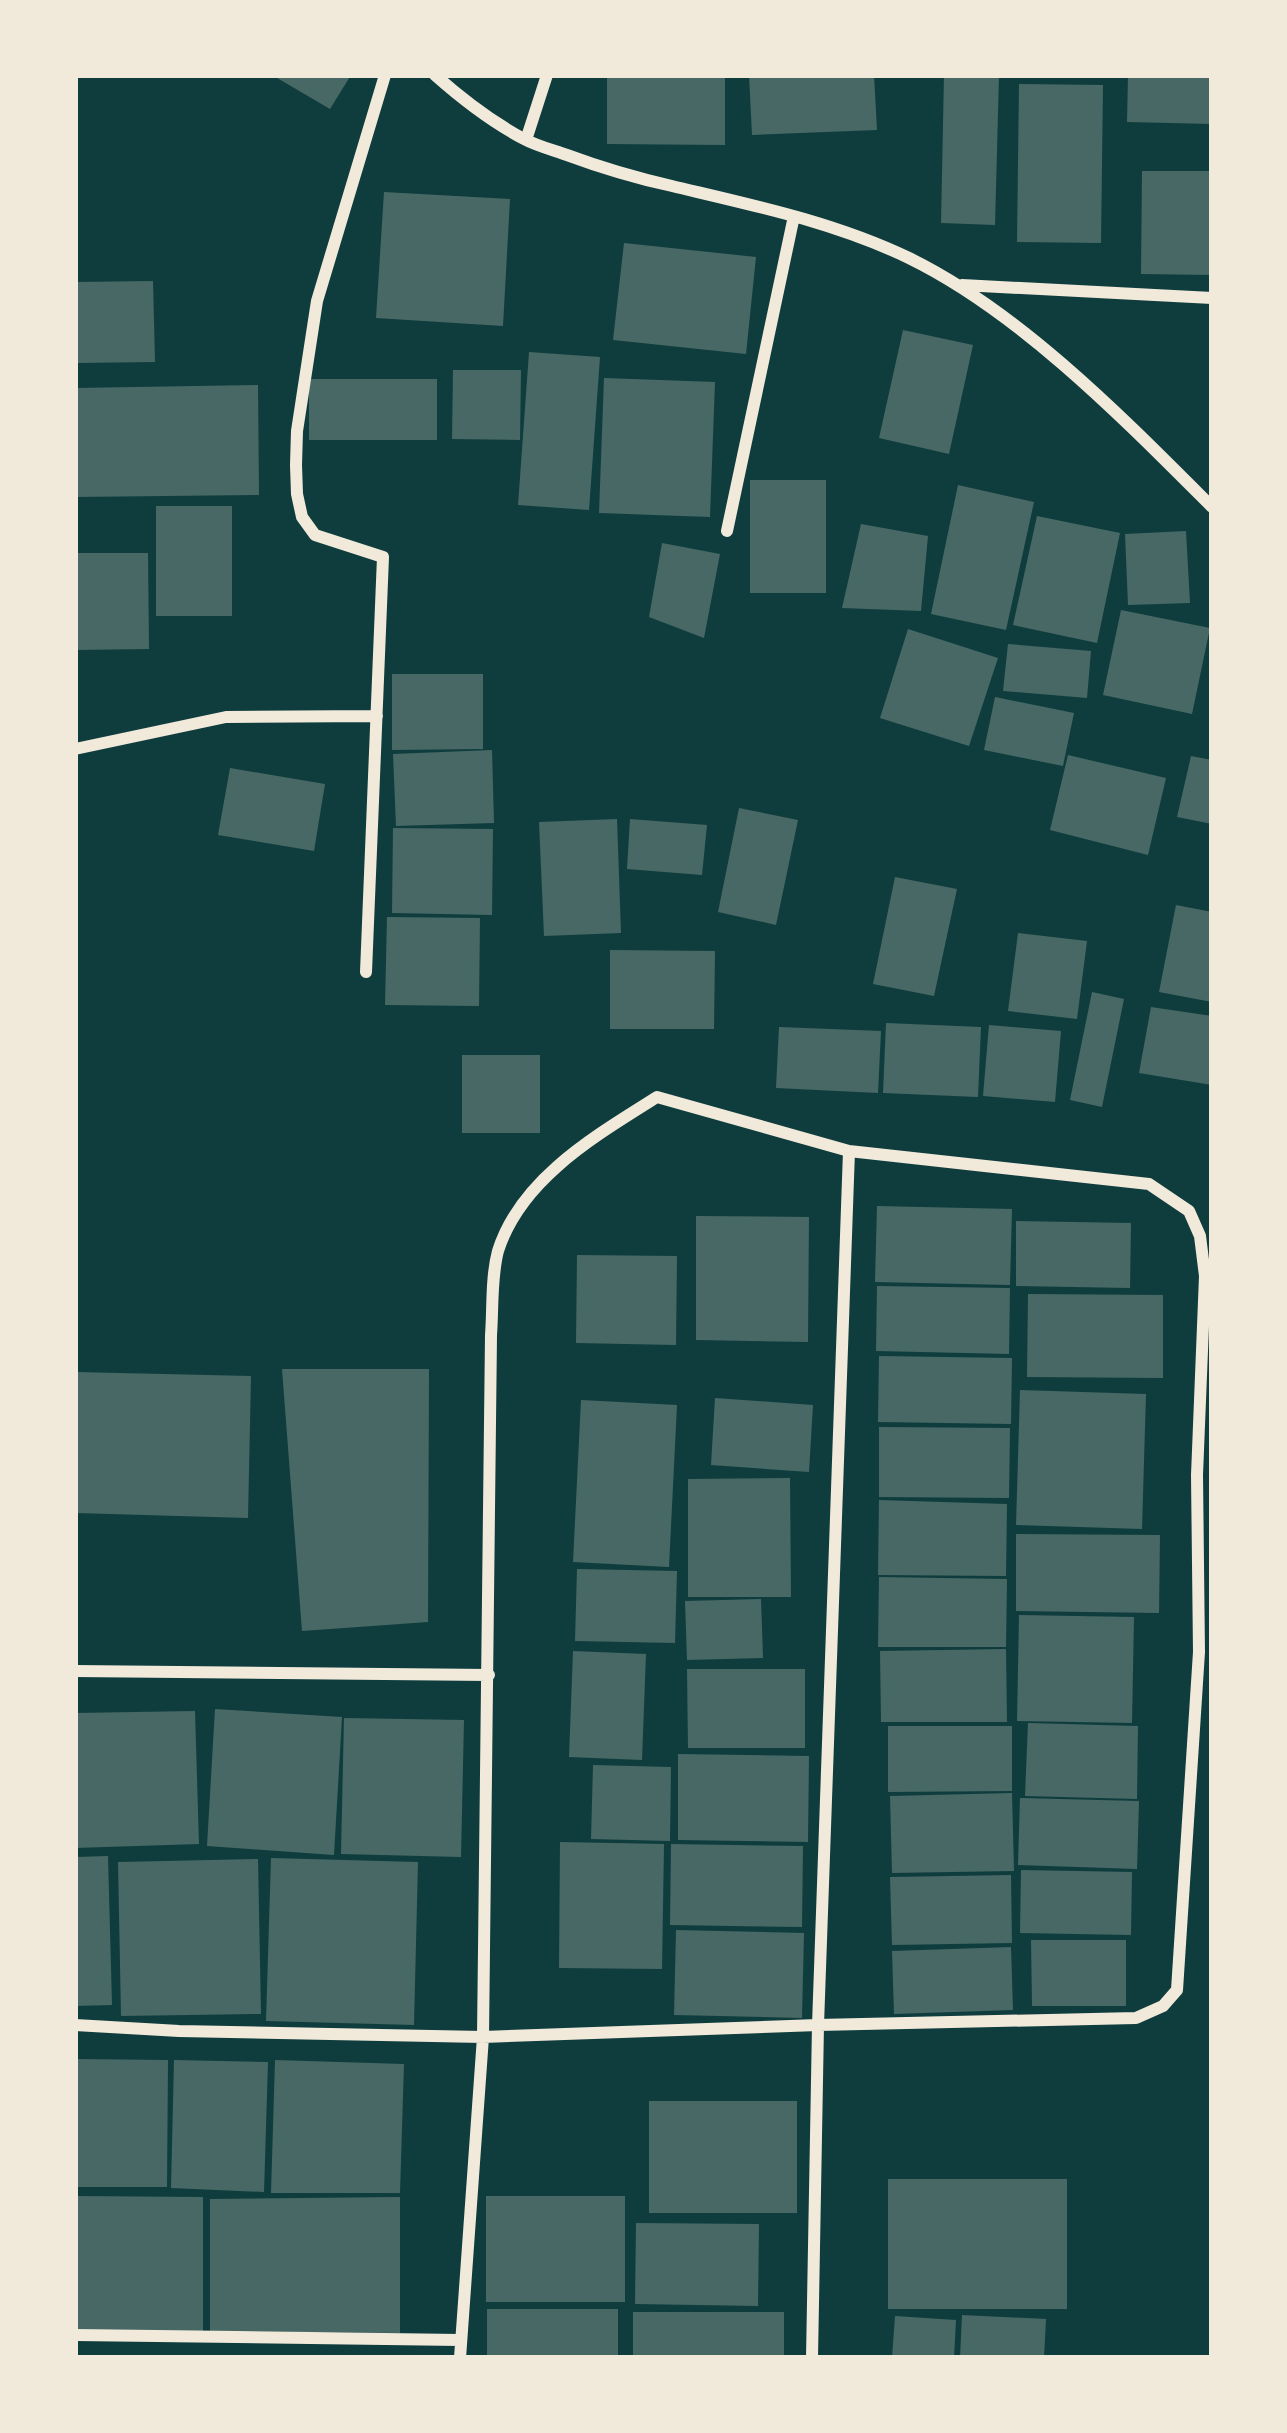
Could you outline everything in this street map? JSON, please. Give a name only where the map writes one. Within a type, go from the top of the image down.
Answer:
[{"type":"street","points":[[366,972],[382,557],[315,535],[302,517],[296,465],[317,302],[385,75]]},
{"type":"street","points":[[435,75],[526,140],[615,172],[794,216],[907,257],[957,284],[1004,316],[1072,374],[1212,507]]},
{"type":"street","points":[[526,140],[547,75]]},
{"type":"street","points":[[727,531],[794,216]]},
{"type":"street","points":[[957,284],[1212,298]]},
{"type":"street","points":[[75,749],[226,717],[377,716]]},
{"type":"street","points":[[75,2025],[483,2037],[1136,2018],[1163,2006],[1178,1990],[1198,1652],[1197,1475],[1204,1276],[1200,1236],[1189,1211],[1149,1184],[849,1151],[657,1097],[591,1138],[536,1188],[510,1224],[497,1254],[491,1336],[483,2037],[460,2358]]},
{"type":"street","points":[[812,2358],[818,2024],[849,1151]]},
{"type":"street","points":[[75,1671],[489,1676]]},
{"type":"street","points":[[75,2336],[460,2340]]},
{"type":"building","points":[[272,75],[351,75],[330,109]]},
{"type":"building","points":[[607,75],[725,75],[725,145],[607,144]]},
{"type":"building","points":[[749,75],[874,75],[877,130],[752,135]]},
{"type":"building","points":[[944,75],[999,75],[995,225],[941,223]]},
{"type":"building","points":[[1128,75],[1212,75],[1212,124],[1127,122]]},
{"type":"building","points":[[1019,84],[1103,85],[1101,243],[1017,242]]},
{"type":"building","points":[[1142,171],[1212,171],[1212,275],[1141,274]]},
{"type":"building","points":[[384,192],[510,199],[503,326],[376,318]]},
{"type":"building","points":[[624,243],[756,257],[746,354],[613,340]]},
{"type":"building","points":[[153,281],[155,362],[76,363],[75,282]]},
{"type":"building","points":[[903,330],[973,345],[949,454],[879,438]]},
{"type":"building","points":[[529,352],[600,357],[589,510],[518,505]]},
{"type":"building","points":[[453,370],[521,370],[520,440],[452,439]]},
{"type":"building","points":[[604,378],[715,382],[710,517],[599,513]]},
{"type":"building","points":[[309,379],[437,379],[437,440],[309,440]]},
{"type":"building","points":[[258,385],[259,495],[75,497],[75,388]]},
{"type":"building","points":[[750,480],[826,480],[826,593],[750,593]]},
{"type":"building","points":[[958,485],[1034,502],[1006,630],[931,614]]},
{"type":"building","points":[[156,506],[232,506],[232,616],[156,616]]},
{"type":"building","points":[[1037,516],[1120,533],[1097,643],[1013,625]]},
{"type":"building","points":[[861,524],[928,536],[921,611],[842,608]]},
{"type":"building","points":[[1186,531],[1190,603],[1128,605],[1125,534]]},
{"type":"building","points":[[662,543],[720,554],[704,638],[649,617]]},
{"type":"building","points":[[75,553],[148,553],[149,649],[75,650]]},
{"type":"building","points":[[1121,610],[1210,628],[1192,714],[1103,695]]},
{"type":"building","points":[[908,629],[998,658],[969,746],[880,718]]},
{"type":"building","points":[[1008,644],[1091,651],[1087,698],[1003,691]]},
{"type":"building","points":[[392,674],[483,674],[483,749],[392,750]]},
{"type":"building","points":[[995,697],[1074,713],[1063,766],[984,750]]},
{"type":"building","points":[[492,750],[494,823],[396,826],[393,754]]},
{"type":"building","points":[[1068,755],[1166,778],[1148,855],[1050,830]]},
{"type":"building","points":[[1191,756],[1212,760],[1212,824],[1177,817]]},
{"type":"building","points":[[230,768],[325,784],[314,851],[218,835]]},
{"type":"building","points":[[739,808],[798,820],[776,925],[718,912]]},
{"type":"building","points":[[617,819],[621,933],[544,936],[539,822]]},
{"type":"building","points":[[630,819],[707,825],[702,875],[627,869]]},
{"type":"building","points":[[393,828],[493,829],[492,915],[392,913]]},
{"type":"building","points":[[895,877],[957,889],[934,996],[873,984]]},
{"type":"building","points":[[1176,905],[1212,912],[1212,1002],[1159,992]]},
{"type":"building","points":[[387,917],[480,918],[479,1006],[385,1005]]},
{"type":"building","points":[[1018,933],[1087,941],[1077,1019],[1008,1011]]},
{"type":"building","points":[[610,950],[715,951],[714,1029],[610,1029]]},
{"type":"building","points":[[1092,992],[1124,999],[1102,1107],[1070,1100]]},
{"type":"building","points":[[1151,1007],[1212,1016],[1212,1085],[1139,1073]]},
{"type":"building","points":[[886,1023],[981,1027],[978,1097],[883,1093]]},
{"type":"building","points":[[989,1025],[1061,1031],[1055,1102],[983,1096]]},
{"type":"building","points":[[779,1027],[881,1031],[878,1093],[776,1088]]},
{"type":"building","points":[[462,1055],[540,1055],[540,1133],[462,1133]]},
{"type":"building","points":[[877,1206],[1012,1209],[1010,1285],[875,1282]]},
{"type":"building","points":[[696,1216],[809,1217],[808,1342],[696,1340]]},
{"type":"building","points":[[1016,1221],[1131,1223],[1130,1288],[1016,1286]]},
{"type":"building","points":[[577,1255],[677,1256],[676,1345],[576,1343]]},
{"type":"building","points":[[877,1286],[1010,1288],[1009,1354],[876,1351]]},
{"type":"building","points":[[1028,1294],[1163,1295],[1163,1378],[1027,1377]]},
{"type":"building","points":[[879,1356],[1012,1358],[1011,1424],[878,1422]]},
{"type":"building","points":[[282,1369],[429,1369],[428,1622],[302,1631]]},
{"type":"building","points":[[75,1372],[251,1376],[248,1518],[75,1513]]},
{"type":"building","points":[[1020,1390],[1146,1394],[1142,1529],[1016,1525]]},
{"type":"building","points":[[715,1398],[813,1405],[809,1472],[711,1465]]},
{"type":"building","points":[[581,1400],[677,1405],[669,1567],[573,1562]]},
{"type":"building","points":[[879,1427],[1010,1428],[1009,1498],[879,1497]]},
{"type":"building","points":[[790,1478],[791,1597],[688,1597],[688,1479]]},
{"type":"building","points":[[879,1500],[1007,1504],[1006,1576],[878,1575]]},
{"type":"building","points":[[1016,1534],[1160,1535],[1159,1613],[1016,1611]]},
{"type":"building","points":[[577,1569],[677,1571],[675,1643],[575,1641]]},
{"type":"building","points":[[879,1577],[1007,1579],[1006,1647],[878,1647]]},
{"type":"building","points":[[761,1599],[763,1658],[687,1660],[685,1601]]},
{"type":"building","points":[[1019,1615],[1134,1617],[1132,1723],[1017,1721]]},
{"type":"building","points":[[1006,1649],[1007,1722],[881,1722],[880,1651]]},
{"type":"building","points":[[573,1651],[646,1654],[642,1760],[569,1757]]},
{"type":"building","points":[[687,1669],[805,1669],[805,1748],[688,1748]]},
{"type":"building","points":[[215,1709],[342,1717],[334,1855],[207,1846]]},
{"type":"building","points":[[195,1711],[199,1844],[75,1848],[75,1713]]},
{"type":"building","points":[[344,1718],[464,1720],[461,1857],[341,1854]]},
{"type":"building","points":[[1028,1723],[1138,1726],[1137,1799],[1025,1796]]},
{"type":"building","points":[[888,1726],[1012,1726],[1012,1791],[888,1792]]},
{"type":"building","points":[[678,1754],[809,1756],[808,1842],[678,1840]]},
{"type":"building","points":[[593,1765],[671,1767],[670,1841],[591,1839]]},
{"type":"building","points":[[1012,1793],[1014,1871],[892,1873],[890,1796]]},
{"type":"building","points":[[1020,1798],[1139,1801],[1137,1869],[1018,1865]]},
{"type":"building","points":[[560,1842],[664,1844],[662,1969],[559,1968]]},
{"type":"building","points":[[671,1844],[803,1846],[802,1927],[670,1925]]},
{"type":"building","points":[[108,1856],[112,2005],[75,2006],[75,1857]]},
{"type":"building","points":[[271,1858],[418,1862],[414,2025],[266,2021]]},
{"type":"building","points":[[258,1859],[261,2014],[121,2016],[118,1862]]},
{"type":"building","points":[[1021,1870],[1132,1872],[1131,1935],[1020,1933]]},
{"type":"building","points":[[1011,1875],[1012,1943],[892,1945],[890,1877]]},
{"type":"building","points":[[676,1930],[804,1933],[802,2018],[674,2015]]},
{"type":"building","points":[[1031,1940],[1126,1940],[1126,2006],[1032,2006]]},
{"type":"building","points":[[1011,1947],[1013,2010],[894,2014],[892,1951]]},
{"type":"building","points":[[75,2059],[168,2060],[167,2187],[75,2187]]},
{"type":"building","points":[[174,2060],[268,2062],[264,2192],[171,2188]]},
{"type":"building","points":[[275,2060],[404,2064],[400,2193],[271,2193]]},
{"type":"building","points":[[649,2101],[797,2101],[797,2213],[649,2213]]},
{"type":"building","points":[[888,2179],[1067,2179],[1067,2309],[888,2309]]},
{"type":"building","points":[[75,2196],[203,2197],[203,2333],[75,2333]]},
{"type":"building","points":[[486,2196],[625,2196],[625,2302],[486,2302]]},
{"type":"building","points":[[400,2197],[400,2333],[210,2331],[210,2199]]},
{"type":"building","points":[[636,2223],[759,2224],[758,2306],[635,2304]]},
{"type":"building","points":[[487,2309],[618,2309],[618,2358],[487,2358]]},
{"type":"building","points":[[633,2312],[784,2312],[784,2358],[633,2358]]},
{"type":"building","points":[[962,2315],[1046,2319],[1044,2358],[960,2358]]},
{"type":"building","points":[[895,2316],[956,2320],[954,2358],[892,2358]]}]
